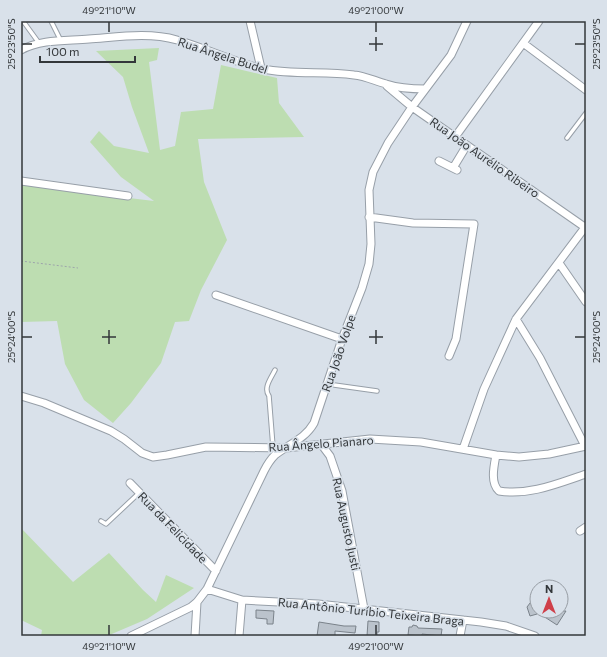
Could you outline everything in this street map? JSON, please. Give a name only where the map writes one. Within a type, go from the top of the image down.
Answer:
[{"type":"street","points":[[250,21],[261,68]]},
{"type":"street","name":"Rua João Volpe","points":[[131,636],[183,611],[197,602],[207,589],[264,471],[274,457],[301,438],[310,429],[317,415],[326,384],[362,288],[369,264],[371,244],[369,190],[373,172],[385,148],[412,106],[451,55],[466,21]]},
{"type":"street","points":[[455,136],[539,21]]},
{"type":"street","name":"Rua Ângela Budel","points":[[21,50],[40,44],[61,41],[136,36],[165,37],[226,58],[261,68],[285,72],[356,75],[386,84],[406,88],[425,89]]},
{"type":"street","points":[[523,43],[586,90]]},
{"type":"street","name":"Rua João Aurélio Ribeiro","points":[[386,84],[412,106],[586,227]]},
{"type":"street","points":[[440,160],[455,169],[467,145]]},
{"type":"street","points":[[21,181],[128,196]]},
{"type":"street","points":[[369,216],[413,223],[474,224],[456,338],[449,356]]},
{"type":"street","points":[[463,449],[484,389],[516,319],[586,227]]},
{"type":"street","points":[[559,263],[586,302]]},
{"type":"street","points":[[216,295],[342,339]]},
{"type":"street","points":[[516,319],[544,365],[585,446]]},
{"type":"street","name":"Rua Ângelo Pianaro","points":[[21,396],[44,403],[111,431],[147,456],[159,457],[206,447],[286,448],[359,440],[383,439],[421,442],[519,458],[585,446]]},
{"type":"street","name":"Rua Augusto Justi","points":[[321,444],[330,456],[342,491],[364,609]]},
{"type":"street","points":[[496,455],[494,477],[495,486],[500,491],[516,492],[538,489],[586,474]]},
{"type":"street","name":"Rua da Felicidade","points":[[130,484],[216,571]]},
{"type":"street","name":"Rua Antônio Turíbio Teixeira Braga","points":[[207,589],[242,600],[295,602],[463,620],[499,625],[521,633],[535,636]]},
{"type":"street","points":[[239,636],[242,600]]},
{"type":"street","points":[[195,636],[197,602]]},
{"type":"street","points":[[460,636],[463,620]]},
{"type":"lane","points":[[23,21],[40,44]]},
{"type":"lane","points":[[51,21],[61,41]]},
{"type":"lane","points":[[567,138],[586,113]]},
{"type":"lane","points":[[273,447],[269,396],[266,388],[275,370]]},
{"type":"lane","points":[[326,384],[377,390]]},
{"type":"lane","points":[[101,521],[106,524],[139,493]]},
{"type":"path","points":[[21,261],[78,268]]},
{"type":"green space","points":[[159,48],[157,60],[149,62],[160,150],[175,146],[181,112],[213,109],[221,65],[277,78],[279,103],[304,137],[198,139],[204,182],[227,240],[201,290],[189,321],[175,322],[161,363],[131,403],[113,423],[84,400],[65,364],[57,321],[21,322],[21,185],[154,201],[121,177],[90,142],[99,131],[114,146],[149,153],[123,77],[96,51]]},
{"type":"green space","points":[[21,528],[73,582],[109,553],[156,602],[166,575],[194,588],[147,619],[107,636],[41,636],[42,630],[21,620]]},
{"type":"building","points":[[256,610],[274,611],[273,624],[267,624],[267,619],[256,618]]},
{"type":"building","points":[[548,619],[561,619],[557,625]]},
{"type":"building","points":[[368,621],[379,622],[379,632],[377,632],[377,636],[367,636]]},
{"type":"building","points":[[319,622],[344,626],[356,626],[355,633],[335,631],[335,636],[317,636]]},
{"type":"building","points":[[413,625],[417,626],[418,628],[442,629],[441,636],[422,634],[422,636],[408,635],[409,627],[412,627]]}]
